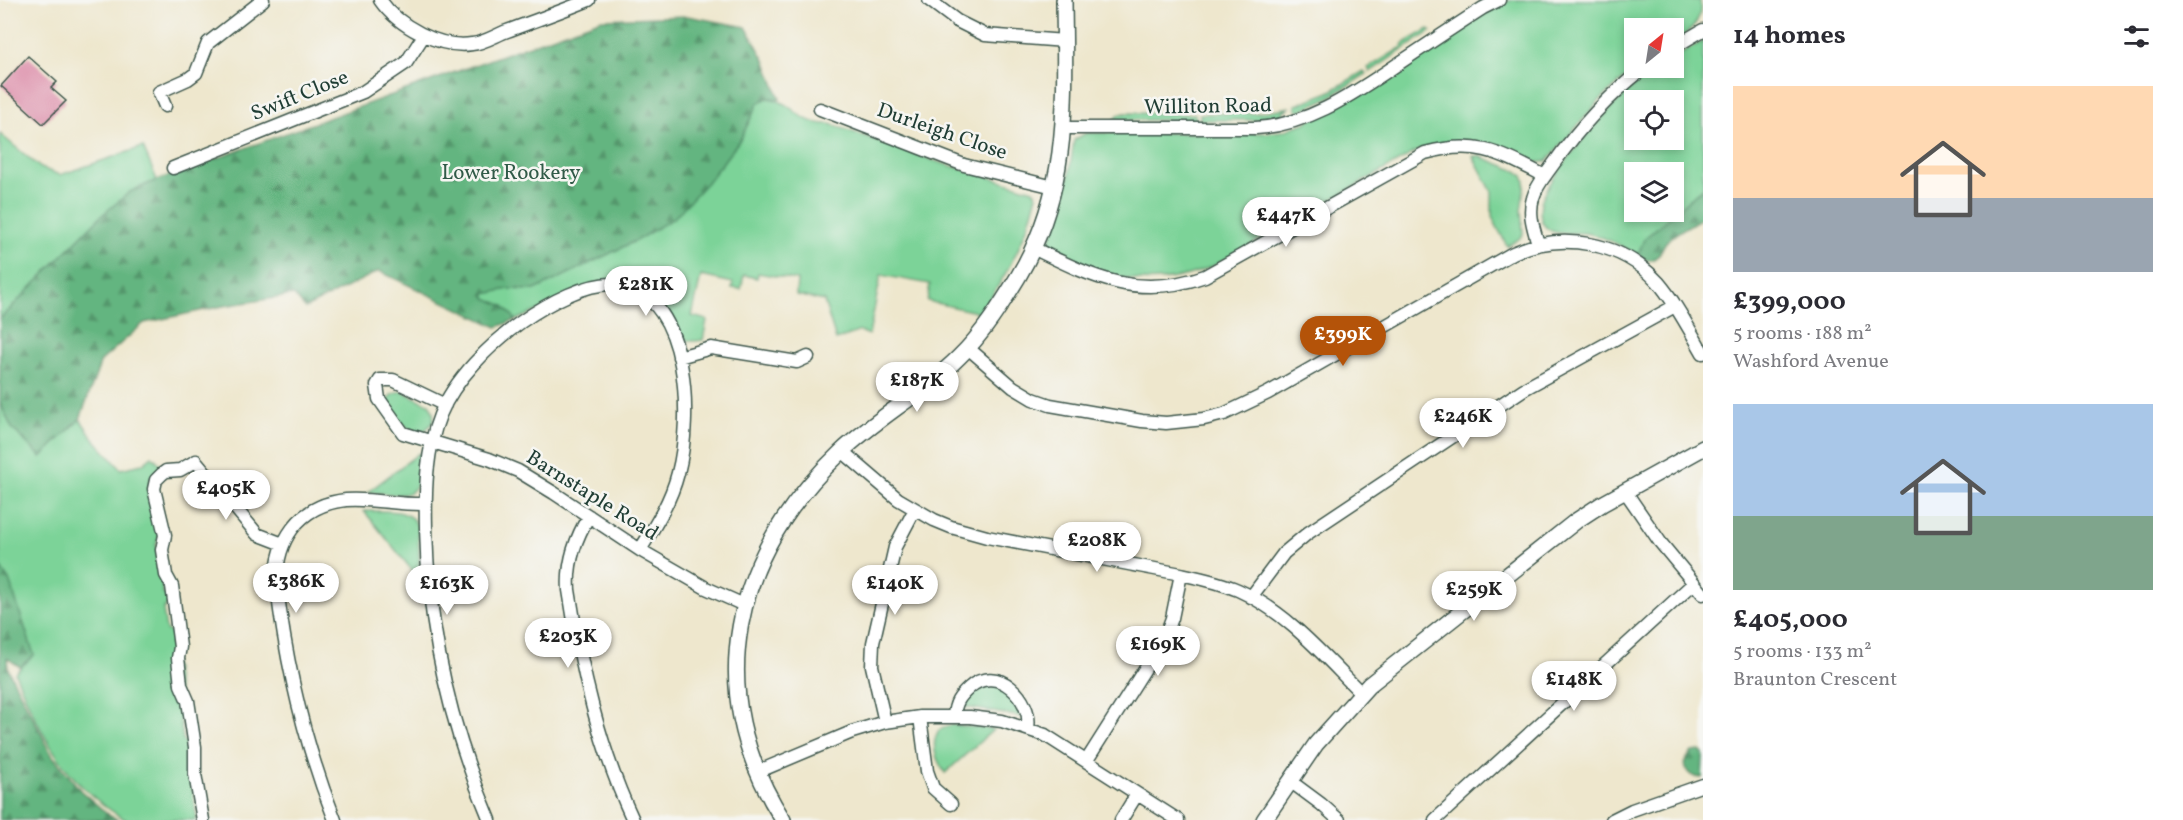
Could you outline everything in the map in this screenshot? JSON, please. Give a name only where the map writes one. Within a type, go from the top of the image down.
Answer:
[{"type":"street","points":[[165,106],[159,92],[196,73],[208,43],[263,0]]},
{"type":"street","points":[[380,0],[403,24],[424,35],[444,42],[472,44],[589,0]]},
{"type":"street","points":[[929,0],[957,21],[985,35],[1065,41]]},
{"type":"street","points":[[783,820],[763,787],[743,731],[737,696],[737,644],[744,605],[775,533],[808,487],[842,451],[938,376],[968,348],[999,308],[1033,248],[1054,188],[1064,128],[1064,0]]},
{"type":"street","name":"Williton Road","points":[[1064,128],[1256,128],[1287,123],[1317,112],[1356,91],[1482,8],[1499,0]]},
{"type":"street","points":[[1684,41],[1703,30]]},
{"type":"street","name":"Swift Close","points":[[173,168],[363,92],[406,63],[424,35]]},
{"type":"street","points":[[1538,244],[1531,208],[1533,198],[1545,176],[1599,107],[1631,78]]},
{"type":"street","name":"Durleigh Close","points":[[820,109],[964,165],[1054,188]]},
{"type":"street","points":[[1033,248],[1100,278],[1141,287],[1163,287],[1205,276],[1425,153],[1461,147],[1478,147],[1508,157],[1545,176]]},
{"type":"street","points":[[968,348],[1013,387],[1033,399],[1050,405],[1142,421],[1166,423],[1204,419],[1245,406],[1513,253],[1538,244],[1556,241],[1585,242],[1616,252],[1643,268],[1656,280],[1675,306],[1703,353]]},
{"type":"street","points":[[490,820],[464,753],[439,659],[428,589],[425,504],[426,481],[433,443],[440,414],[482,354],[512,328],[547,306],[593,286],[618,284],[640,292],[658,307],[671,331],[684,385],[686,414],[678,475],[667,504],[640,550]]},
{"type":"street","points":[[1251,597],[1284,553],[1308,533],[1524,389],[1675,306]]},
{"type":"street","points":[[679,357],[711,348],[797,362],[808,357]]},
{"type":"street","name":"Barnstaple Road","points":[[445,405],[393,380],[380,380],[376,385],[379,399],[403,433],[489,459],[518,471],[640,550],[706,588],[744,605]]},
{"type":"street","points":[[1264,820],[1316,744],[1361,693],[1397,661],[1561,532],[1625,491],[1703,448]]},
{"type":"street","points":[[842,451],[884,488],[915,509],[951,527],[987,537],[1181,574],[1227,586],[1251,597],[1287,622],[1361,693]]},
{"type":"street","points":[[203,820],[195,774],[195,747],[188,701],[181,685],[178,658],[180,647],[172,586],[166,575],[162,550],[165,536],[154,489],[156,480],[166,471],[180,470],[196,461],[257,534],[283,544]]},
{"type":"street","points":[[1625,491],[1660,542],[1703,594]]},
{"type":"street","points":[[335,820],[308,746],[288,661],[276,574],[280,550],[296,524],[319,507],[334,502],[348,500],[425,504]]},
{"type":"street","points":[[885,722],[872,666],[873,643],[895,548],[915,509]]},
{"type":"street","points":[[589,516],[571,556],[568,590],[591,704],[613,775],[633,820]]},
{"type":"street","points":[[1087,760],[1165,637],[1172,618],[1181,574]]},
{"type":"street","points":[[1435,820],[1694,583]]},
{"type":"street","points":[[954,716],[957,701],[974,684],[981,680],[996,679],[1004,683],[1024,705],[1028,717],[1028,728]]},
{"type":"street","points":[[757,772],[841,736],[885,722],[920,717],[954,716],[996,720],[1046,735],[1178,820]]},
{"type":"street","points":[[920,717],[927,771],[933,788],[951,804]]},
{"type":"street","points":[[1290,781],[1338,820]]},
{"type":"street","points":[[1612,820],[1632,810],[1703,785]]},
{"type":"street","points":[[1121,820],[1137,794]]},
{"type":"green space","points":[[1511,0],[1700,0],[1697,20],[1684,35],[1684,18],[1624,18],[1625,78],[1598,102],[1547,161],[1530,162],[1489,145],[1466,141],[1421,149],[1213,266],[1196,273],[1164,280],[1148,281],[1099,272],[1063,256],[1049,242],[1069,175],[1074,140],[1086,133],[1264,133],[1283,131],[1305,123],[1497,6]]},
{"type":"green space","name":"Lower Rookery","points":[[687,16],[746,27],[766,62],[780,99],[767,98],[758,103],[741,138],[711,178],[674,218],[637,240],[535,290],[508,289],[485,294],[486,298],[504,306],[516,320],[497,327],[379,271],[305,308],[294,295],[223,306],[144,323],[101,361],[80,419],[41,457],[12,428],[0,403],[0,319],[101,216],[130,192],[157,180],[602,19]]},
{"type":"green space","points":[[1429,29],[1431,31],[1370,72],[1368,68]]},
{"type":"green space","points":[[1703,41],[1703,188],[1684,204],[1684,162],[1624,162],[1624,222],[1664,222],[1644,239],[1638,255],[1598,236],[1552,231],[1544,225],[1540,212],[1546,190],[1558,172],[1593,128],[1624,95],[1624,150],[1684,150],[1684,90],[1629,90],[1644,78],[1684,78],[1684,52]]},
{"type":"green space","points":[[1364,71],[1366,74],[1330,97],[1299,111],[1296,109],[1296,105],[1329,92]]},
{"type":"green space","points":[[767,98],[784,103],[810,121],[830,124],[938,162],[1033,190],[1037,195],[1028,227],[1007,271],[980,313],[927,301],[930,284],[881,275],[869,335],[860,331],[836,340],[824,301],[796,295],[797,280],[758,273],[757,278],[744,275],[741,289],[732,288],[733,283],[701,276],[692,316],[707,320],[703,340],[692,341],[678,334],[657,299],[633,283],[610,279],[516,320],[504,306],[486,298],[485,294],[508,289],[535,290],[637,240],[711,178],[741,138],[758,103]]},
{"type":"green space","points":[[1290,107],[1282,112],[1283,116],[1261,120],[1200,120],[1200,114],[1257,113]]},
{"type":"green space","points":[[1125,113],[1195,114],[1196,120],[1114,120],[1118,115]]},
{"type":"green space","points":[[0,134],[41,168],[60,175],[143,147],[157,180],[130,192],[101,216],[0,319]]},
{"type":"green space","points":[[1473,156],[1479,156],[1517,171],[1525,181],[1521,211],[1523,234],[1507,246],[1492,217],[1492,192]]},
{"type":"green space","points":[[1703,188],[1703,217],[1670,238],[1654,259],[1647,260],[1638,255],[1644,239],[1664,222],[1684,222],[1684,204]]},
{"type":"green space","points":[[401,391],[429,404],[432,409],[432,422],[423,431],[418,433],[408,428],[392,411],[388,400],[391,395]]},
{"type":"green space","points":[[0,403],[12,428],[41,457],[80,419],[93,438],[121,469],[142,464],[152,456],[162,466],[150,479],[160,532],[156,545],[163,593],[168,597],[169,603],[163,609],[166,630],[174,634],[175,639],[171,644],[180,704],[185,707],[185,713],[180,719],[183,741],[190,745],[187,755],[197,820],[126,820],[86,791],[57,757],[35,717],[15,673],[34,655],[9,580],[0,567]]},
{"type":"green space","points":[[419,453],[422,457],[421,472],[414,489],[401,494],[368,492]]},
{"type":"green space","points":[[364,511],[403,513],[414,521],[418,528],[420,580]]},
{"type":"green space","points":[[0,567],[9,580],[34,655],[20,667],[7,658],[8,669],[52,755],[81,791],[110,816],[119,820],[0,820]]},
{"type":"green space","points":[[991,685],[1002,688],[1012,696],[1020,706],[1023,717],[965,707],[965,702],[974,694]]},
{"type":"green space","points":[[951,725],[994,729],[945,773],[937,757],[935,741],[939,730]]},
{"type":"green space","points":[[1700,751],[1703,754],[1702,778],[1688,772],[1685,765],[1692,752]]},
{"type":"building","points":[[28,56],[57,82],[51,88],[66,101],[43,124],[1,86]]}]
